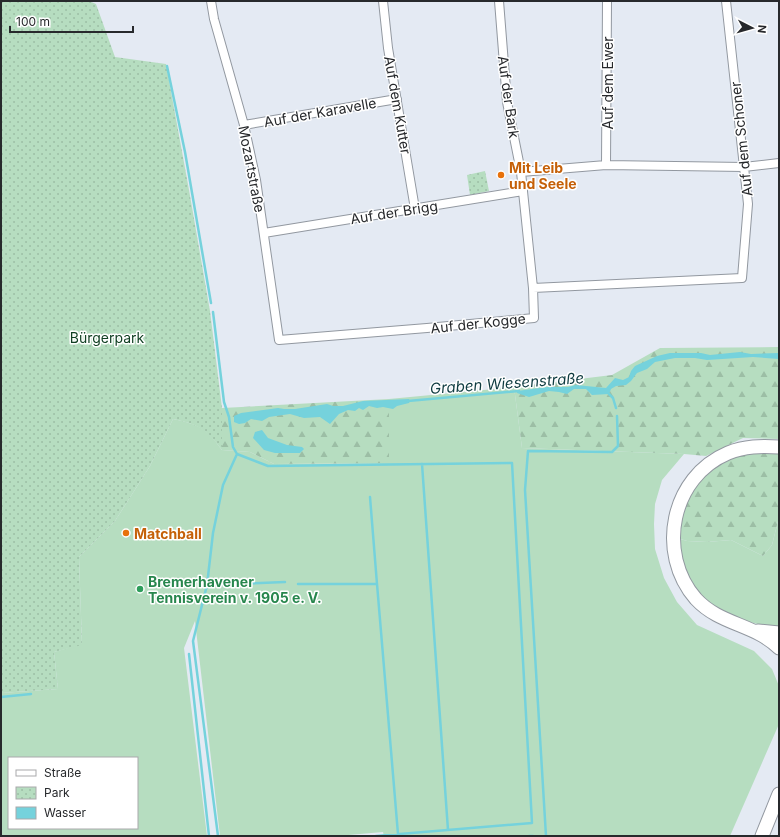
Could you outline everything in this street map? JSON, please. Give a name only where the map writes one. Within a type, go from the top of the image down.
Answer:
[{"type":"highway","points":[[779,447],[759,446],[738,450],[722,456],[709,465],[693,480],[684,494],[678,508],[673,530],[676,562],[690,591],[714,614],[764,636],[779,648]]},
{"type":"highway","points":[[752,630],[779,633]]},
{"type":"highway","points":[[762,836],[779,794]]},
{"type":"street","name":"Mozartstraße","points":[[211,1],[214,19],[244,125],[256,180],[279,340]]},
{"type":"street","name":"Auf dem Kutter","points":[[383,1],[388,48],[415,209]]},
{"type":"street","name":"Auf der Bark","points":[[499,1],[507,102],[521,172],[533,288]]},
{"type":"street","name":"Auf dem Ewer","points":[[606,166],[607,1]]},
{"type":"street","name":"Auf dem Schoner","points":[[533,288],[742,278],[748,204],[726,1]]},
{"type":"street","name":"Auf der Karavelle","points":[[244,125],[397,99]]},
{"type":"street","points":[[521,172],[606,166],[744,167],[779,163]]},
{"type":"street","name":"Auf der Brigg","points":[[264,234],[523,191]]},
{"type":"street","name":"Auf der Kogge","points":[[279,340],[534,318],[533,288]]},
{"type":"green space","name":"Bürgerpark","points":[[1,1],[89,1],[96,4],[115,57],[166,64],[210,311],[222,408],[222,450],[201,428],[173,419],[150,466],[115,521],[79,557],[82,645],[54,652],[58,689],[1,693]]},
{"type":"green space","points":[[485,171],[489,191],[470,195],[467,175]]},
{"type":"green space","points":[[779,347],[779,439],[743,438],[706,456],[522,448],[514,387],[612,375],[660,348]]},
{"type":"green space","points":[[514,387],[522,448],[684,454],[662,480],[655,504],[655,549],[664,578],[677,602],[697,625],[754,651],[772,669],[779,686],[779,724],[730,836],[384,836],[383,832],[337,836],[220,836],[195,621],[184,648],[207,836],[1,836],[1,693],[58,689],[54,652],[82,644],[79,557],[115,521],[150,466],[173,419],[190,423],[201,428],[211,436],[222,450],[250,452],[274,464],[389,463],[389,399]]},
{"type":"green space","points":[[389,399],[389,463],[274,464],[250,452],[222,450],[222,408]]},
{"type":"green space","points":[[755,450],[779,451],[779,517],[772,545],[763,556],[731,540],[707,542],[687,541],[677,538],[683,506],[694,485],[708,470],[730,457]]},
{"type":"green space","points":[[779,517],[779,628],[772,628],[731,616],[707,603],[697,594],[682,568],[677,538],[687,541],[707,542],[731,540],[763,556],[772,545]]},
{"type":"water","points":[[740,352],[751,354],[779,353],[779,359],[753,357],[707,360],[695,358],[675,358],[655,362],[647,369],[637,373],[626,385],[616,386],[611,389],[609,394],[592,395],[586,389],[574,389],[567,394],[549,391],[529,397],[517,393],[517,391],[576,385],[606,388],[615,378],[623,380],[629,377],[635,366],[657,356],[670,353],[701,353],[710,355]]},
{"type":"water","points":[[409,399],[409,403],[397,406],[393,409],[369,406],[363,410],[359,408],[355,411],[348,410],[339,414],[330,424],[320,417],[304,418],[290,414],[269,417],[262,421],[251,419],[245,423],[239,424],[234,422],[234,416],[241,413],[278,408],[295,409],[327,404],[333,406],[343,406],[363,401]]},
{"type":"water","points":[[262,430],[268,438],[287,445],[302,447],[304,449],[300,453],[275,453],[264,450],[253,438],[255,432]]},
{"type":"waterway","points":[[167,66],[185,152],[211,303]]},
{"type":"waterway","points":[[213,312],[224,402],[229,417],[233,447],[237,454],[268,466],[512,463],[532,823],[376,836]]},
{"type":"waterway","name":"Graben Wiesenstraße","points":[[408,401],[519,391]]},
{"type":"waterway","points":[[609,394],[613,398],[616,408]]},
{"type":"waterway","points":[[546,836],[525,490],[528,451],[612,452],[618,446],[617,416]]},
{"type":"waterway","points":[[218,836],[193,641],[207,585],[213,533],[223,485],[237,454]]},
{"type":"waterway","points":[[422,464],[448,830]]},
{"type":"waterway","points":[[298,584],[377,584],[370,497]]},
{"type":"waterway","points":[[208,585],[285,582]]},
{"type":"waterway","points":[[377,584],[398,834]]},
{"type":"waterway","points":[[189,654],[209,836]]},
{"type":"waterway","points":[[1,697],[31,694]]},
{"type":"place","name":"Mit Leib und Seele","points":[[501,175]]},
{"type":"place","name":"Matchball","points":[[126,533]]},
{"type":"place","name":"Bremerhavener Tennisverein v. 1905 e. V.","points":[[140,589]]}]
